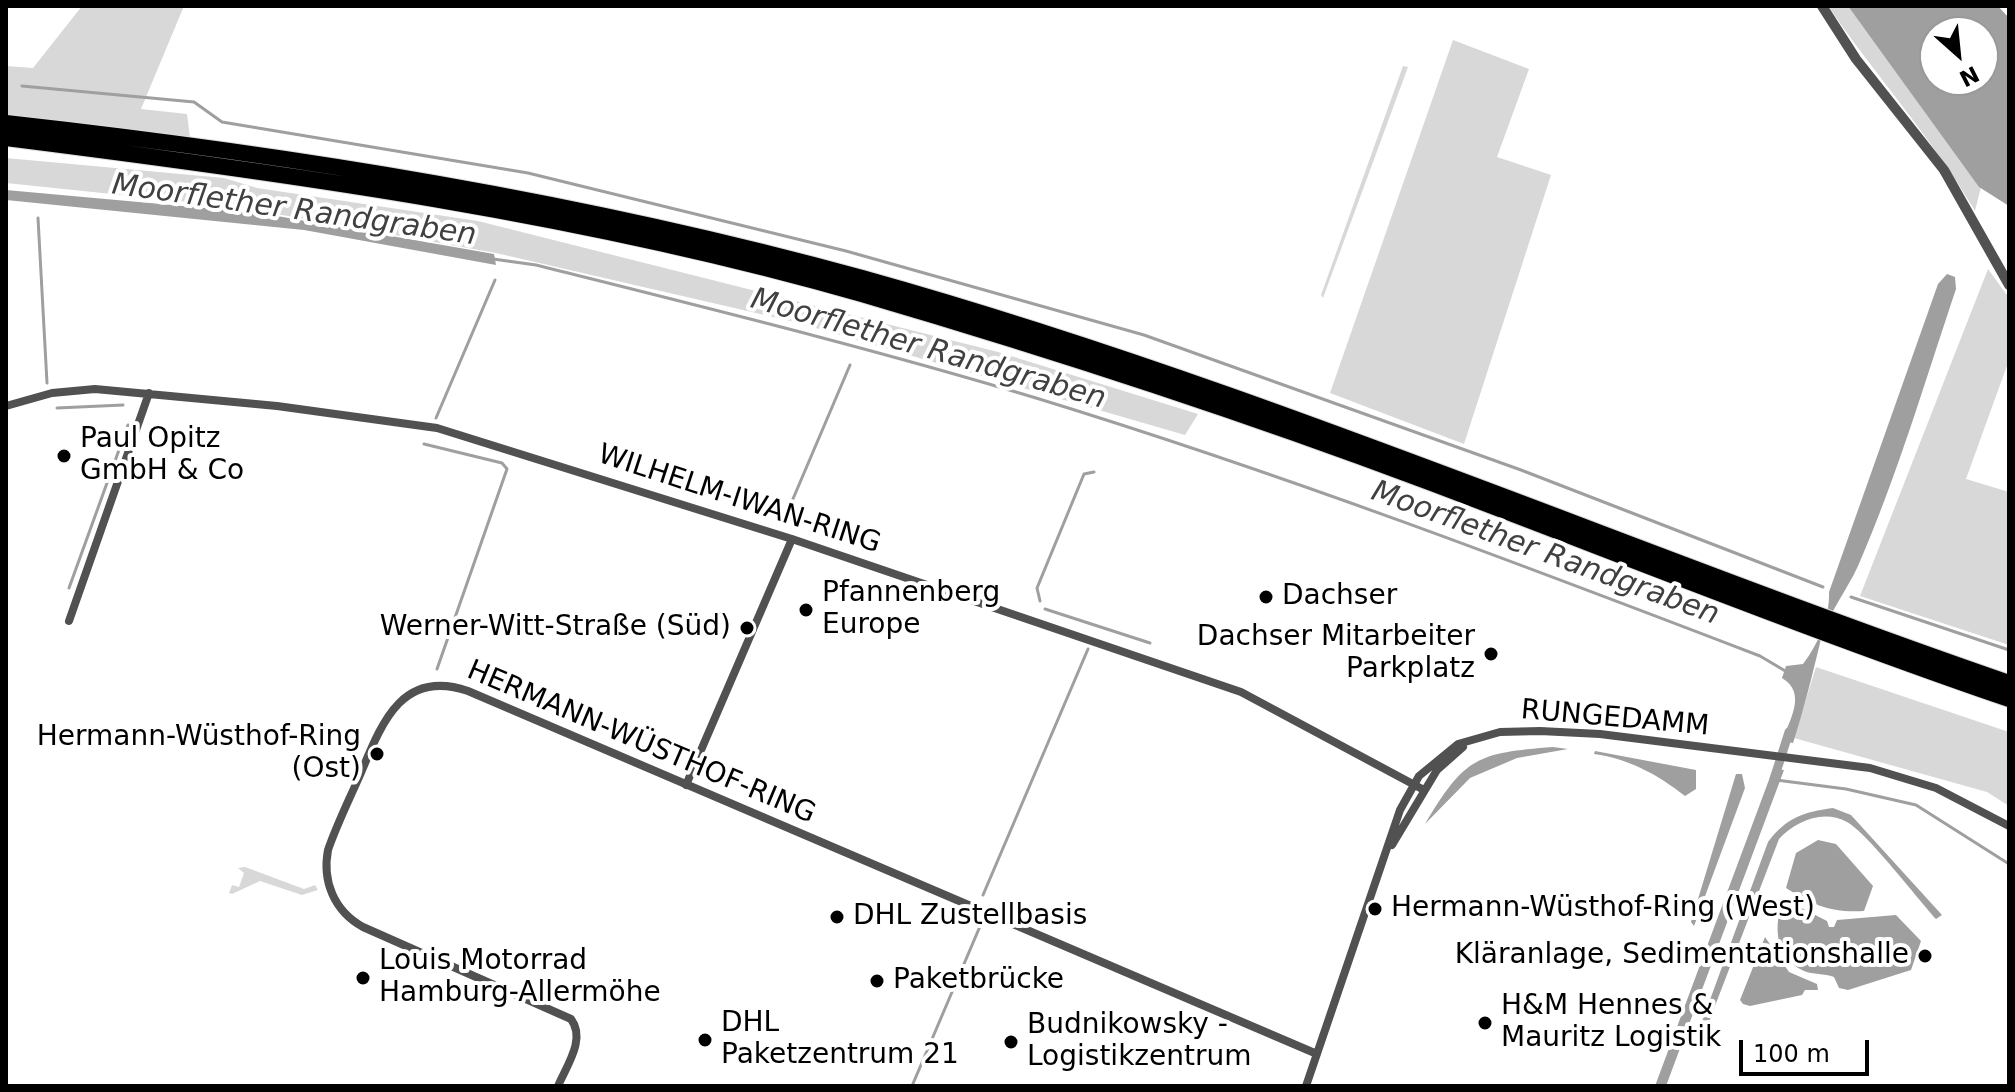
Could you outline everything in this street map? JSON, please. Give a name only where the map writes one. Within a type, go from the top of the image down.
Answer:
[{"type":"highway","points":[[6,135],[350,183],[646,242],[858,293],[1210,404],[1824,626],[2009,699]]},
{"type":"highway","points":[[1824,626],[2009,683]]},
{"type":"street","points":[[1822,6],[1856,59],[1944,170],[2009,285]]},
{"type":"street","name":"WILHELM-IWAN-RING","points":[[6,406],[65,392],[95,389],[437,428],[792,539],[1241,692],[1424,790]]},
{"type":"street","points":[[69,621],[149,393]]},
{"type":"street","points":[[686,785],[792,539]]},
{"type":"street","name":"HERMANN-WÜSTHOF-RING","points":[[558,1086],[576,1044],[575,1024],[566,1015],[363,927],[336,903],[326,875],[328,850],[389,712],[405,697],[431,687],[450,686],[1317,1054]]},
{"type":"street","name":"RUNGEDAMM","points":[[1306,1086],[1400,810],[1414,784],[1446,751],[1474,740],[1507,731],[1581,732],[1870,768],[1936,788],[2009,826]]},
{"type":"street","name":"RUNGEDAMM","points":[[1388,852],[1424,790],[1444,763],[1474,740]]},
{"type":"shaded area","points":[[82,6],[184,6],[141,109],[187,114],[190,138],[6,117],[6,66],[33,68]]},
{"type":"shaded area","points":[[1828,6],[1848,6],[1981,187],[1975,211],[1941,158]]},
{"type":"shaded area","points":[[1848,6],[1998,6],[2009,18],[2009,206],[1979,187]]},
{"type":"shaded area","points":[[1453,40],[1529,69],[1497,157],[1551,175],[1464,444],[1330,393]]},
{"type":"shaded area","points":[[1403,66],[1408,67],[1323,298],[1321,295]]},
{"type":"shaded area","points":[[6,158],[224,178],[257,188],[478,221],[998,352],[1198,414],[1185,435],[795,322],[496,253],[237,207],[6,183]]},
{"type":"shaded area","points":[[6,190],[260,213],[494,254],[496,265],[304,230],[6,200]]},
{"type":"shaded area","points":[[1988,269],[2009,298],[2009,360],[1966,479],[2009,492],[2009,645],[1860,596]]},
{"type":"shaded area","points":[[1947,274],[1955,277],[1956,289],[1898,464],[1858,566],[1823,633],[1793,743],[1782,741],[1795,699],[1790,684],[1782,678],[1786,666],[1803,664],[1822,630],[1829,592],[1938,284]]},
{"type":"shaded area","points":[[1816,667],[2009,732],[2009,806],[1987,792],[1794,738]]},
{"type":"shaded area","points":[[1553,747],[1568,749],[1517,758],[1470,778],[1425,824],[1451,785],[1476,763],[1507,752]]},
{"type":"shaded area","points":[[1595,751],[1696,770],[1696,789],[1685,796],[1642,769],[1594,754]]},
{"type":"shaded area","points":[[1773,769],[1784,770],[1666,1086],[1655,1086]]},
{"type":"shaded area","points":[[1736,774],[1742,774],[1745,788],[1694,926],[1691,922]]},
{"type":"shaded area","points":[[1833,808],[1851,815],[1942,915],[1936,919],[1879,852],[1847,822],[1819,817],[1802,822],[1779,839],[1705,1032],[1697,1035],[1768,842],[1796,818]]},
{"type":"shaded area","points":[[1818,840],[1836,844],[1873,886],[1864,911],[1823,907],[1786,888],[1796,853]]},
{"type":"shaded area","points":[[245,867],[304,889],[315,885],[318,890],[302,895],[260,881],[229,893],[232,885],[239,887],[244,873],[238,868]]},
{"type":"shaded area","points":[[1784,899],[1827,921],[1829,927],[1834,927],[1837,920],[1896,915],[1921,941],[1911,970],[1848,990],[1839,988],[1834,977],[1804,971],[1787,958],[1779,939],[1778,919]]},
{"type":"shaded area","points":[[1765,937],[1789,972],[1817,984],[1818,990],[1805,990],[1802,995],[1750,1006],[1743,1004],[1740,1000]]},
{"type":"waterway","points":[[22,86],[194,102],[222,122],[528,173],[846,251],[1144,335],[1521,470],[1823,587]]},
{"type":"waterway","points":[[38,218],[47,383]]},
{"type":"waterway","name":"Moorflether Randgraben","points":[[493,259],[536,265],[849,345],[1128,427],[1490,554],[1760,656],[1787,672]]},
{"type":"waterway","points":[[436,418],[495,280]]},
{"type":"waterway","points":[[784,520],[850,365]]},
{"type":"waterway","points":[[57,408],[123,405]]},
{"type":"waterway","points":[[69,588],[128,425]]},
{"type":"waterway","points":[[424,444],[502,463],[507,469],[437,669]]},
{"type":"waterway","points":[[1040,601],[1037,588],[1084,474],[1094,472]]},
{"type":"waterway","points":[[1851,597],[2009,650]]},
{"type":"waterway","points":[[1045,609],[1150,643]]},
{"type":"waterway","points":[[983,895],[1088,649]]},
{"type":"waterway","points":[[1774,779],[1789,732]]},
{"type":"waterway","points":[[1776,780],[1846,789],[1916,805],[2009,864]]},
{"type":"waterway","points":[[912,1086],[981,924]]},
{"type":"place","name":"Paul Opitz GmbH & Co","points":[[64,456]]},
{"type":"place","name":"Dachser","points":[[1266,597]]},
{"type":"place","name":"Pfannenberg Europe","points":[[806,610]]},
{"type":"place","name":"Werner-Witt-Straße (Süd)","points":[[747,628]]},
{"type":"place","name":"Dachser Mitarbeiter Parkplatz","points":[[1491,654]]},
{"type":"place","name":"Hermann-Wüsthof-Ring (Ost)","points":[[377,754]]},
{"type":"place","name":"Hermann-Wüsthof-Ring (West)","points":[[1375,909]]},
{"type":"place","name":"DHL Zustellbasis","points":[[837,917]]},
{"type":"place","name":"Kläranlage, Sedimentationshalle","points":[[1925,956]]},
{"type":"place","name":"Louis Motorrad Hamburg-Allermöhe","points":[[363,978]]},
{"type":"place","name":"Paketbrücke","points":[[877,981]]},
{"type":"place","name":"H&M Hennes & Mauritz Logistik","points":[[1485,1023]]},
{"type":"place","name":"DHL Paketzentrum 21","points":[[705,1040]]},
{"type":"place","name":"Budnikowsky - Logistikzentrum","points":[[1011,1042]]}]
